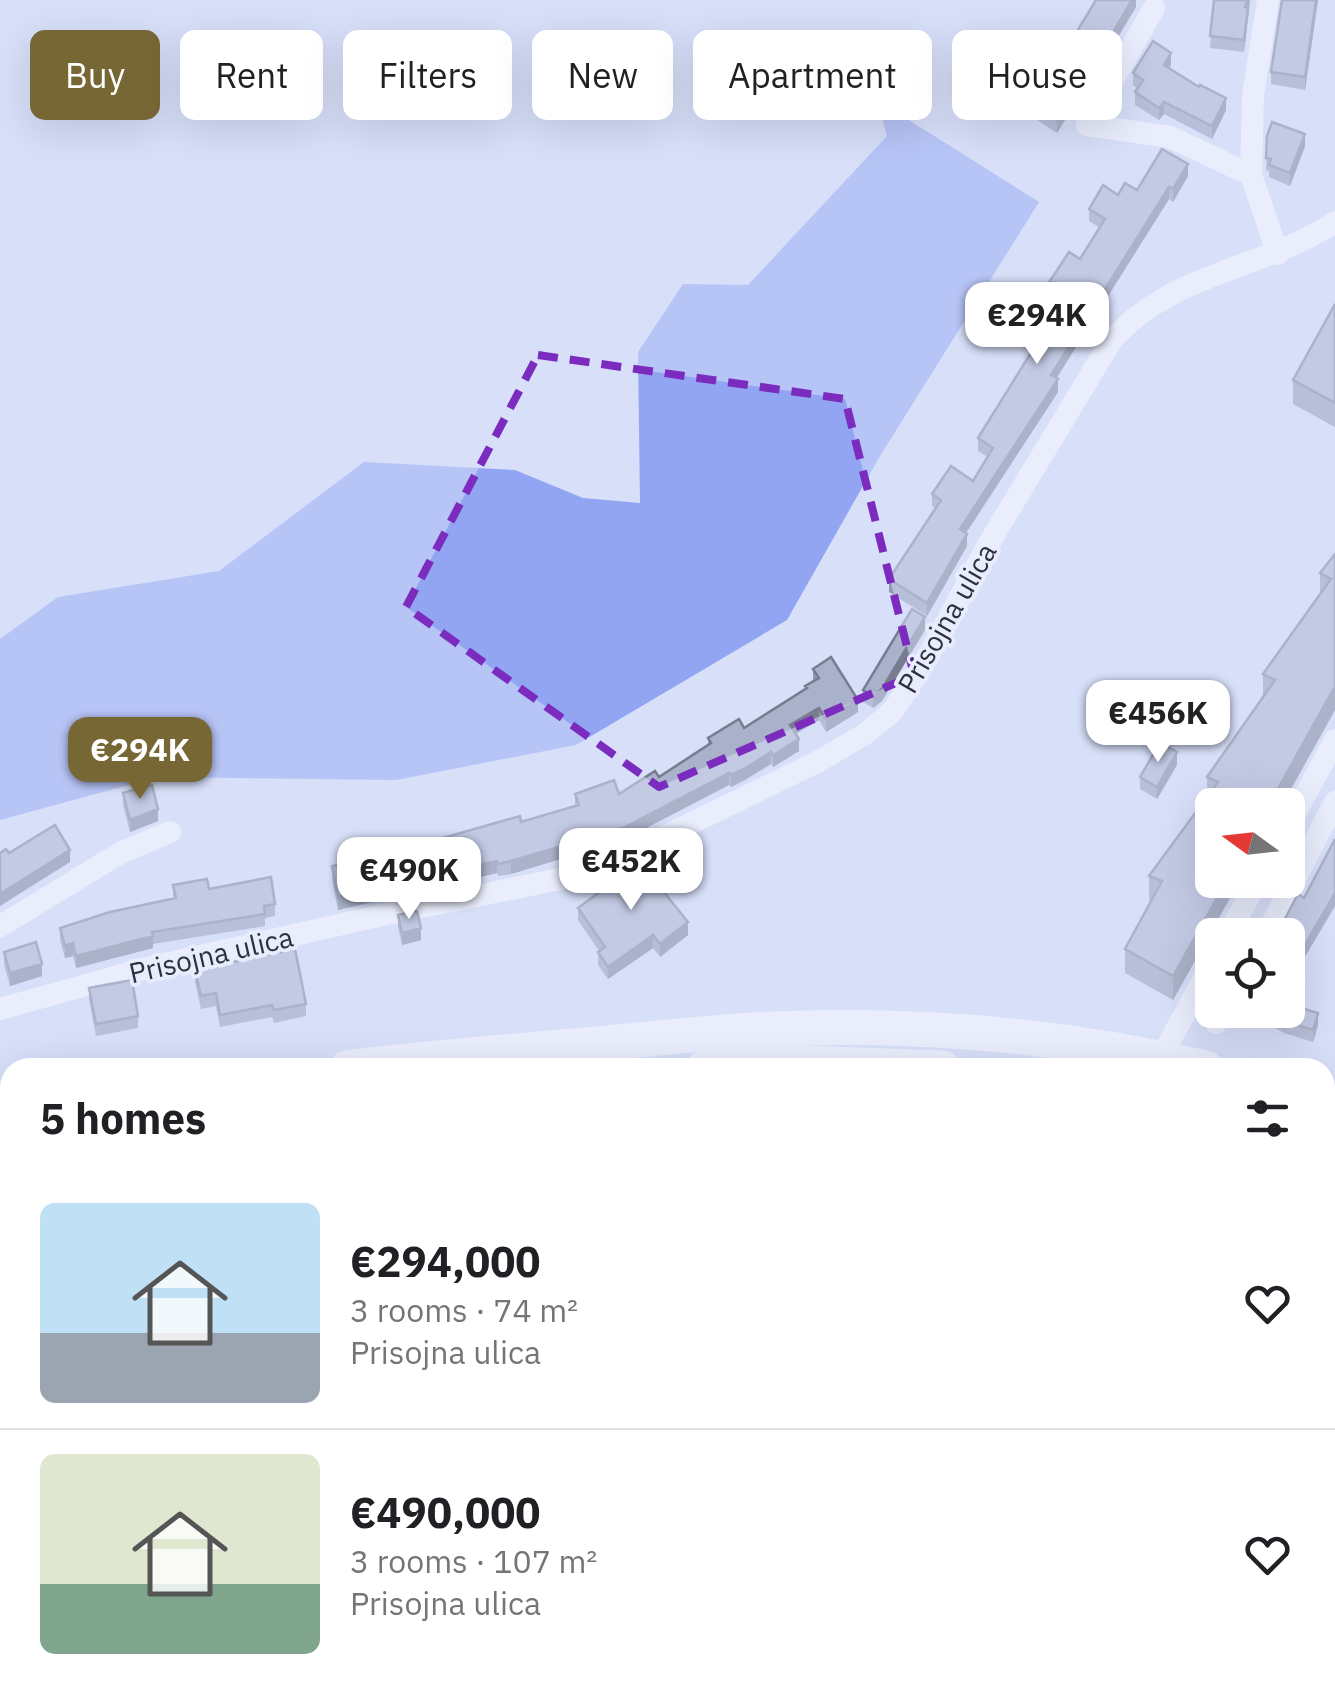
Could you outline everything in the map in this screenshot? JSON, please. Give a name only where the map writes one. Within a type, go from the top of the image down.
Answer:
[{"type":"highway","points":[[424,1058],[770,1030],[915,1030],[1092,1044],[1158,1058]]},
{"type":"highway","points":[[598,1044],[910,1050],[998,1058]]},
{"type":"street","points":[[1268,0],[1253,95],[1251,174],[1278,254]]},
{"type":"street","points":[[1154,8],[1087,125],[1170,137],[1251,174]]},
{"type":"street","name":"Prisojna ulica","points":[[0,1009],[146,968],[560,879],[612,862],[850,743],[893,711],[926,660],[989,543],[1114,338],[1142,312],[1180,290],[1278,254],[1335,222]]},
{"type":"street","points":[[1305,796],[1335,740]]},
{"type":"street","points":[[1275,918],[1335,802]]},
{"type":"street","points":[[0,926],[122,852],[170,832]]},
{"type":"street","points":[[1161,1058],[1195,996]]},
{"type":"highlighted area","points":[[538,355],[845,399],[914,675],[659,787],[406,607]]},
{"type":"shaded area","points":[[883,120],[909,120],[1039,202],[880,456],[787,620],[576,745],[396,780],[158,777],[0,820],[0,639],[58,597],[219,571],[364,462],[515,470],[583,498],[640,503],[638,352],[683,284],[748,285],[887,136]]},
{"type":"building","points":[[1096,0],[1132,0],[1114,30],[1078,30]]},
{"type":"building","points":[[1214,0],[1247,0],[1244,40],[1210,36]]},
{"type":"building","points":[[1282,0],[1316,0],[1305,77],[1271,72]]},
{"type":"building","points":[[1153,41],[1171,53],[1164,65],[1226,98],[1212,126],[1164,102],[1159,108],[1135,92],[1143,80],[1133,73]]},
{"type":"building","points":[[1272,122],[1305,134],[1290,173],[1269,165],[1271,159],[1266,158]]},
{"type":"building","points":[[1162,149],[1188,164],[1173,189],[1169,187],[1051,375],[1058,379],[960,529],[967,534],[927,603],[889,579],[941,500],[932,494],[951,466],[973,481],[993,448],[978,438],[1039,340],[1026,331],[1029,327],[1023,322],[1069,252],[1080,259],[1105,219],[1089,209],[1103,185],[1118,195],[1125,183],[1137,190]]},
{"type":"building","points":[[1335,304],[1335,403],[1293,380]]},
{"type":"building","points":[[1335,554],[1335,686],[1278,788],[1214,788],[1218,782],[1207,777],[1275,680],[1263,674],[1331,579],[1320,573]]},
{"type":"building","points":[[912,609],[925,617],[882,689],[873,696],[863,690]]},
{"type":"building","points":[[831,657],[858,700],[826,720],[819,708],[790,725],[799,739],[773,755],[771,752],[623,828],[511,861],[338,897],[332,866],[383,858],[380,847],[413,839],[415,846],[520,816],[521,822],[579,805],[575,794],[614,780],[619,794],[655,771],[659,777],[739,719],[744,728],[807,688],[819,678],[813,669]]},
{"type":"building","points":[[1160,743],[1177,752],[1157,787],[1140,777]]},
{"type":"building","points":[[152,785],[158,809],[130,820],[123,793]]},
{"type":"building","points":[[1195,813],[1195,898],[1217,898],[1206,918],[1195,918],[1195,937],[1173,976],[1125,949],[1162,881],[1149,876]]},
{"type":"building","points":[[55,825],[70,850],[0,894],[0,853],[6,849],[9,853]]},
{"type":"building","points":[[1335,839],[1335,893],[1305,945],[1305,918],[1285,918],[1296,898],[1305,896]]},
{"type":"building","points":[[635,856],[688,922],[660,944],[653,935],[608,967],[598,952],[605,947],[578,908],[616,880],[612,875]]},
{"type":"building","points":[[271,877],[275,904],[264,906],[265,914],[152,932],[153,936],[76,956],[73,943],[65,946],[60,928],[176,898],[173,885],[207,879],[209,889]]},
{"type":"building","points":[[417,911],[421,928],[402,933],[398,915]]},
{"type":"building","points":[[36,942],[42,964],[10,973],[4,952]]},
{"type":"building","points":[[295,949],[306,1004],[274,1010],[272,1005],[220,1015],[216,993],[201,996],[195,970]]},
{"type":"building","points":[[132,980],[138,1016],[96,1024],[89,988]]},
{"type":"building","points":[[1305,1009],[1318,1013],[1313,1030],[1305,1028]]}]
